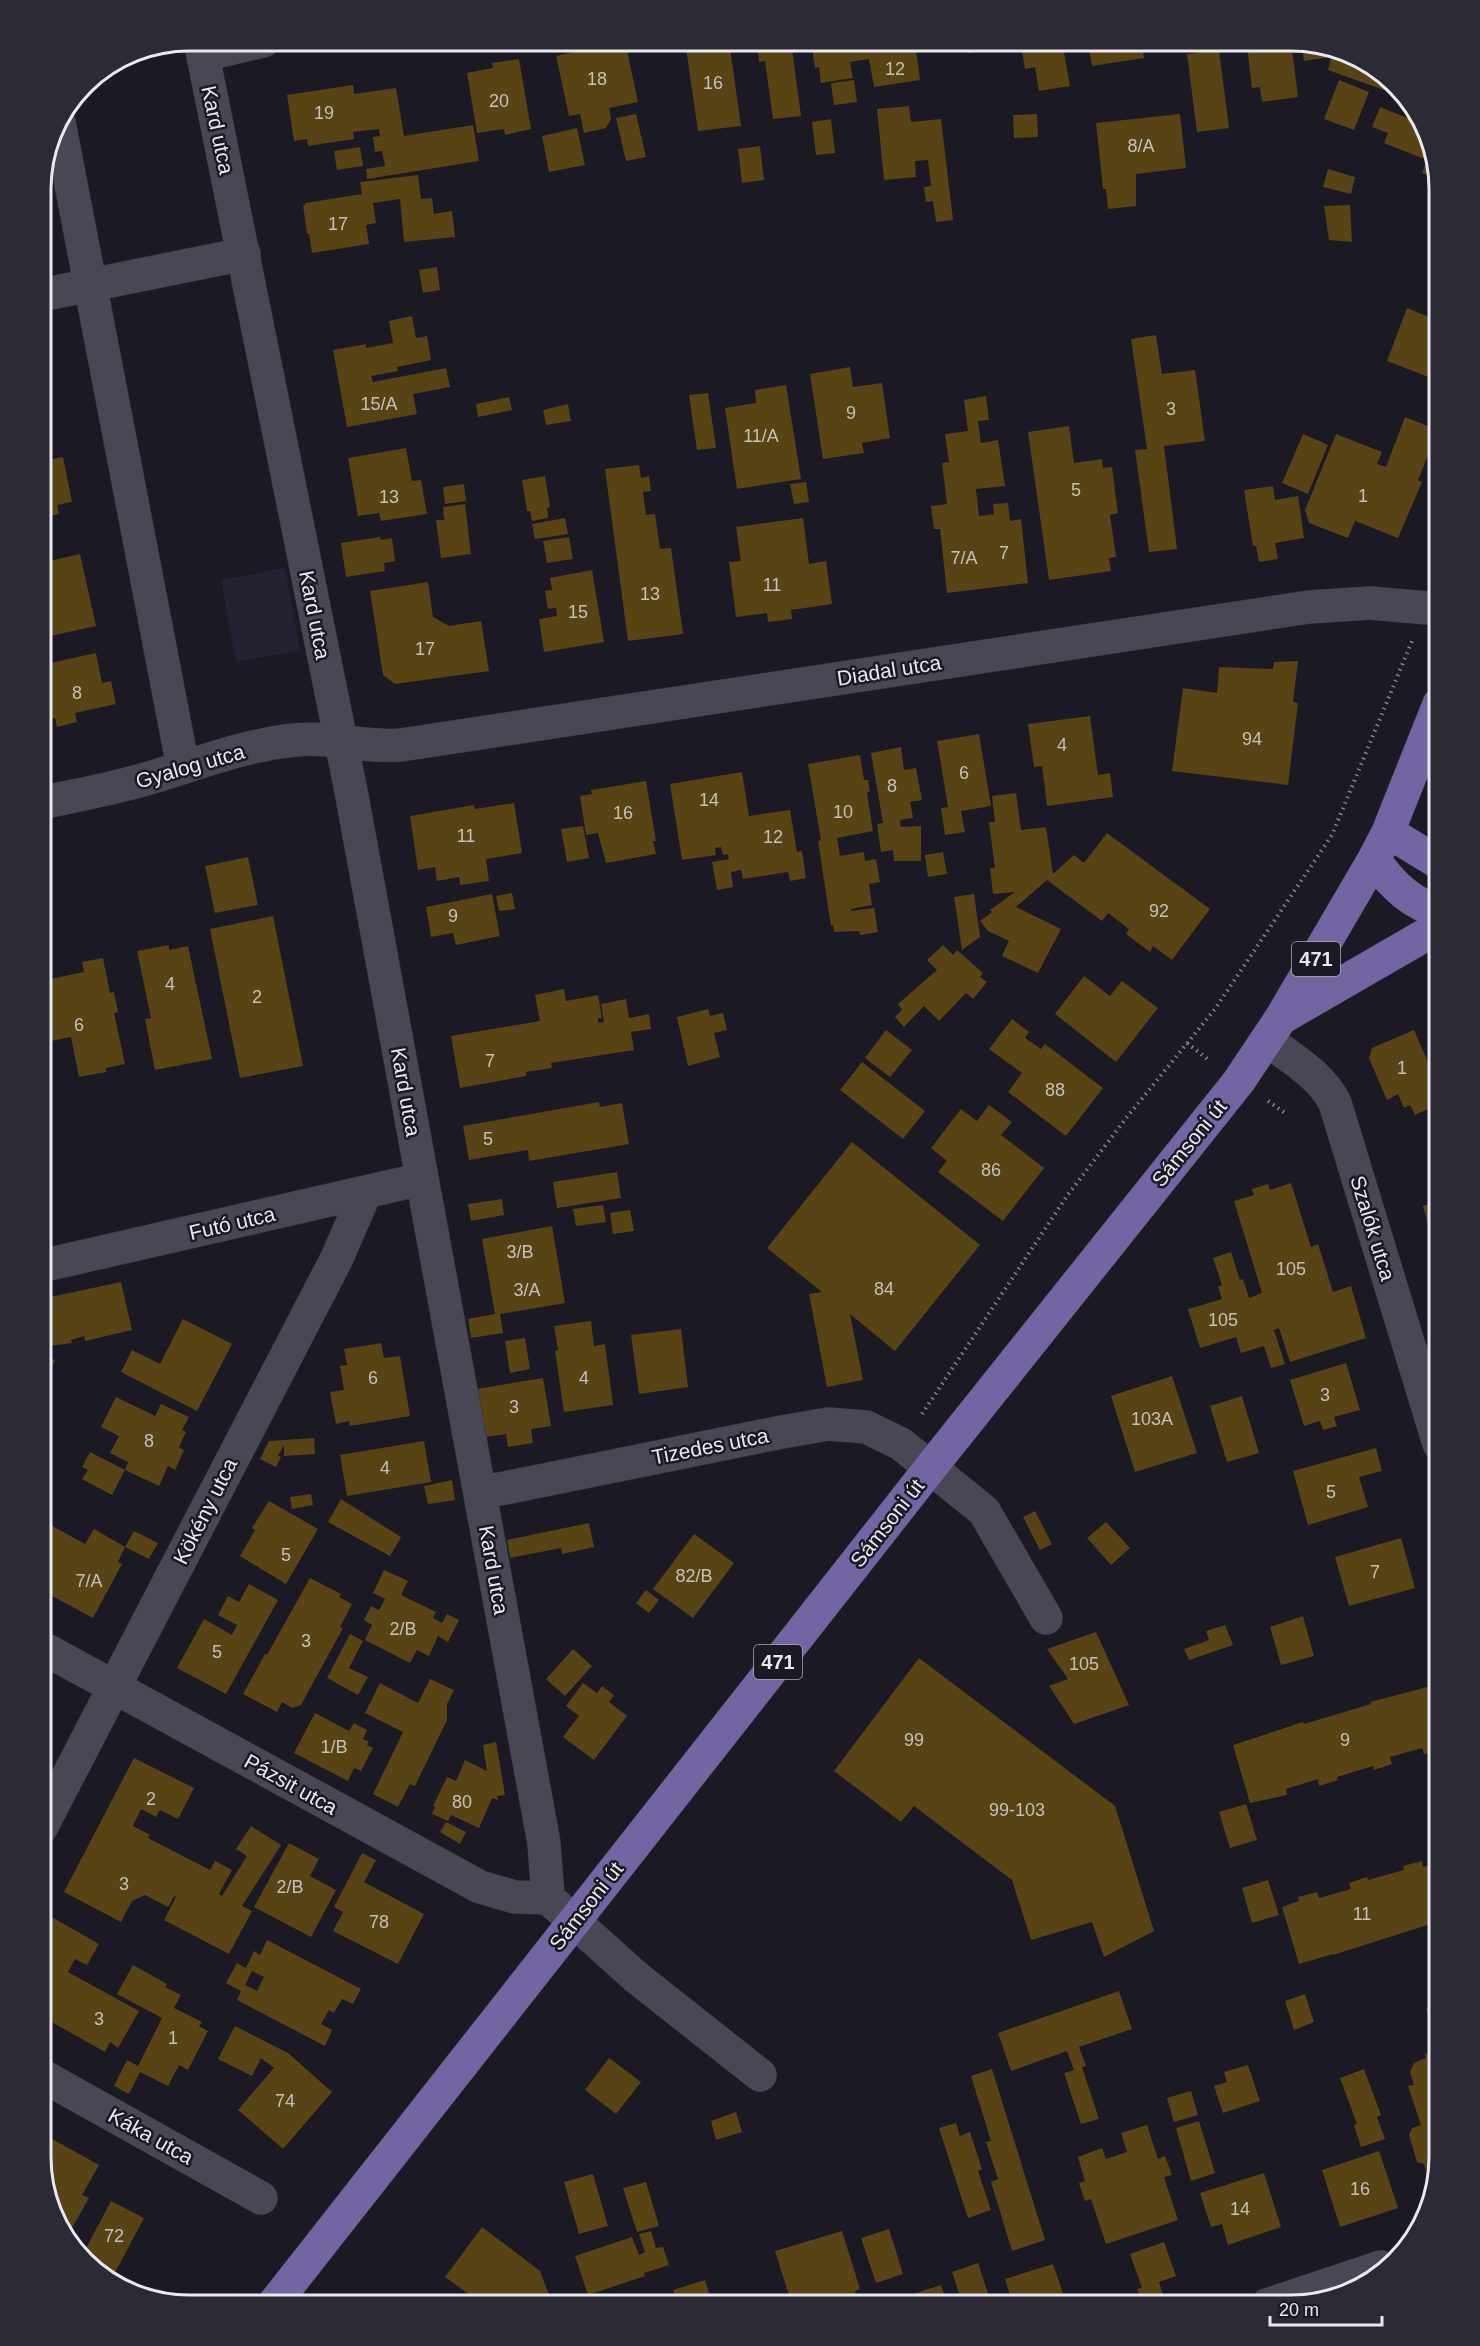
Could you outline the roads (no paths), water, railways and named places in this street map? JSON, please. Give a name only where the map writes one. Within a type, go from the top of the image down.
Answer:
[{"type":"main road","name":"Sámsoni út","points":[[281,2295],[931,1467],[1239,1081],[1274,1029],[1381,846],[1429,730]]},
{"type":"main road","points":[[1429,860],[1381,846],[1389,880],[1410,898],[1429,908]]},
{"type":"main road","points":[[1274,1029],[1429,934]]},
{"type":"street","name":"Kard utca","points":[[203,51],[340,741],[423,1179],[544,1843],[548,1898]]},
{"type":"street","points":[[61,135],[183,767]]},
{"type":"street","points":[[51,293],[244,254]]},
{"type":"street","name":"Diadal utca","points":[[340,741],[369,745],[401,745],[1309,607],[1370,603],[1429,608]]},
{"type":"street","name":"Gyalog utca","points":[[51,801],[147,779],[212,757],[295,740],[340,741]]},
{"type":"street","name":"Szalók utca","points":[[1274,1029],[1329,1091],[1335,1103],[1429,1403]]},
{"type":"street","name":"Futó utca","points":[[51,1264],[423,1179]]},
{"type":"street","name":"Kökény utca","points":[[51,1807],[337,1258],[365,1192]]},
{"type":"street","name":"Tizedes utca","points":[[480,1493],[828,1424],[866,1427],[901,1444],[984,1511],[1046,1618]]},
{"type":"street","name":"Pázsit utca","points":[[51,1652],[480,1887],[515,1897],[548,1898]]},
{"type":"street","points":[[548,1898],[636,1977],[760,2075]]},
{"type":"street","name":"Káka utca","points":[[51,2081],[261,2198]]},
{"type":"street","points":[[1301,2294],[1369,2271]]}]
